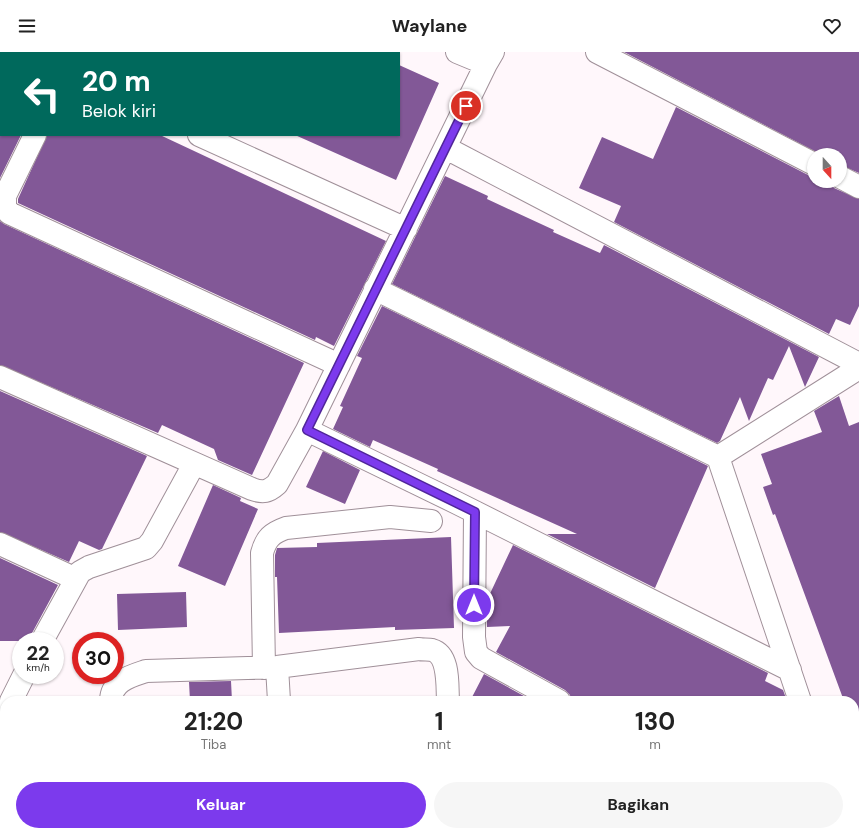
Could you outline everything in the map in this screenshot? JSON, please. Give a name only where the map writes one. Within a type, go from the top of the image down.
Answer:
[{"type":"street","points":[[0,377],[262,493],[270,490],[277,484],[307,430],[489,58],[457,52]]},
{"type":"street","points":[[597,52],[807,160]]},
{"type":"street","points":[[35,136],[5,196],[6,206],[9,212],[339,366]]},
{"type":"street","points":[[201,136],[406,229]]},
{"type":"street","points":[[446,148],[859,364]]},
{"type":"street","points":[[847,181],[859,187]]},
{"type":"street","points":[[375,289],[718,457],[798,696]]},
{"type":"street","points":[[718,457],[859,368]]},
{"type":"street","points":[[307,430],[475,512],[790,670]]},
{"type":"street","points":[[47,632],[80,572],[89,567],[146,548],[152,541],[194,464]]},
{"type":"street","points":[[475,512],[474,636],[476,652],[481,658],[550,696]]},
{"type":"street","points":[[278,696],[271,668],[262,553],[266,541],[274,532],[286,528],[390,517],[431,521]]},
{"type":"street","points":[[0,544],[76,579]]},
{"type":"street","points":[[112,696],[115,687],[126,678],[146,671],[271,668],[419,649],[432,650],[441,655],[445,665],[448,696]]},
{"type":"street","points":[[13,696],[19,684]]},
{"type":"building","points":[[624,52],[859,52],[859,173],[847,168],[847,148],[809,148]]},
{"type":"building","points":[[400,65],[439,83],[396,180],[297,136],[400,136]]},
{"type":"building","points":[[676,107],[807,174],[807,188],[834,188],[859,199],[859,306],[850,325],[836,319],[829,334],[614,222],[621,206],[579,188],[602,137],[653,159]]},
{"type":"building","points":[[0,136],[21,136],[0,178]]},
{"type":"building","points":[[47,136],[162,136],[386,241],[334,346],[316,337],[315,340],[18,203],[18,199]]},
{"type":"building","points":[[445,176],[488,196],[487,199],[554,230],[553,232],[600,253],[604,245],[819,357],[805,387],[789,346],[773,380],[768,378],[749,421],[740,397],[720,441],[717,443],[392,284]]},
{"type":"building","points":[[0,221],[304,363],[252,475],[218,460],[214,449],[162,425],[158,433],[0,365]]},
{"type":"building","points":[[382,306],[708,466],[655,588],[547,534],[577,534],[437,471],[438,469],[373,440],[370,447],[333,429],[343,407],[340,406],[362,358],[357,356]]},
{"type":"building","points":[[0,391],[147,456],[102,549],[99,550],[79,541],[69,562],[0,532]]},
{"type":"building","points":[[839,396],[849,426],[859,422],[859,696],[842,696],[775,514],[773,515],[763,487],[772,484],[761,454],[822,432],[814,411]]},
{"type":"building","points":[[323,451],[360,470],[345,504],[306,487]]},
{"type":"building","points":[[213,485],[241,498],[240,501],[258,509],[225,586],[178,566]]},
{"type":"building","points":[[451,537],[454,628],[395,630],[395,627],[279,633],[277,577],[275,577],[275,555],[277,548],[317,547],[317,543]]},
{"type":"building","points":[[513,545],[768,673],[765,681],[783,690],[785,696],[570,696],[565,690],[496,652],[510,626],[487,627],[487,600]]},
{"type":"building","points":[[0,558],[58,585],[33,632],[12,632],[12,641],[0,641]]},
{"type":"building","points":[[186,592],[187,627],[118,630],[117,594]]},
{"type":"building","points":[[484,674],[524,696],[473,696]]},
{"type":"building","points":[[231,681],[232,696],[190,696],[189,682]]},
{"type":"route","points":[[466,106],[307,430],[475,512],[474,605]]}]
